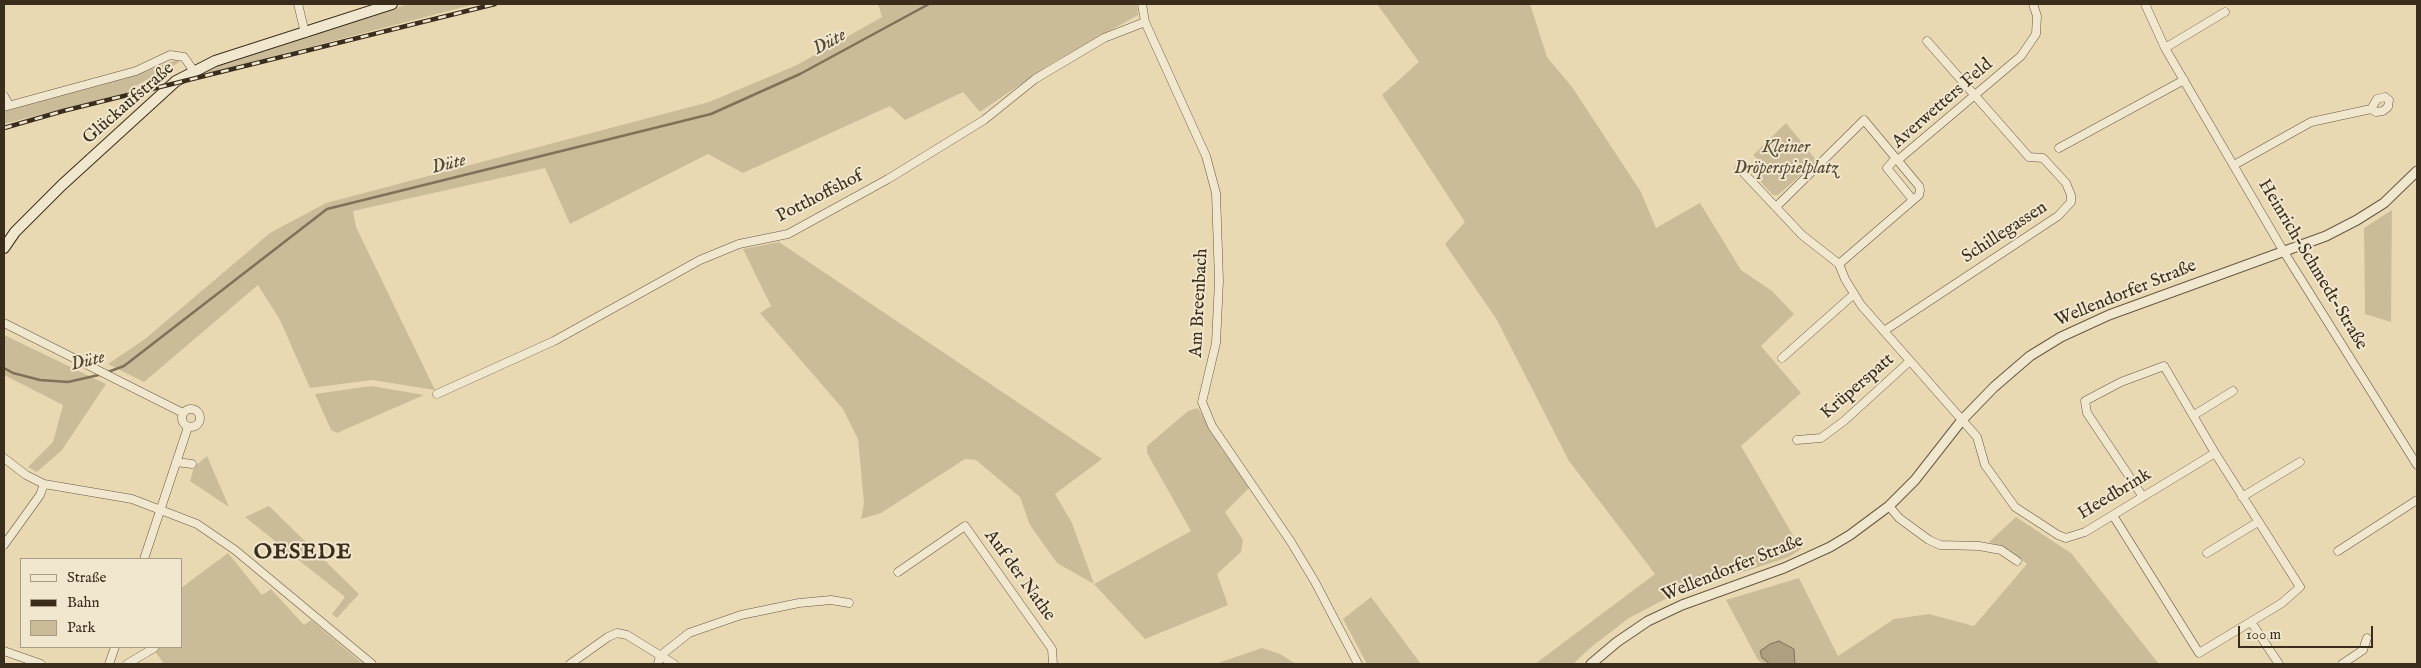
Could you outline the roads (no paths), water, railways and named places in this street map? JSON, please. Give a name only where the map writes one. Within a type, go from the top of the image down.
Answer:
[{"type":"main road","name":"Glückaufstraße","points":[[4,248],[15,232],[69,179],[163,91],[193,70],[215,61],[392,4]]},
{"type":"street","points":[[298,4],[304,33]]},
{"type":"street","name":"Am Breenbach","points":[[1142,4],[1145,22],[1206,156],[1216,193],[1219,281],[1216,343],[1202,402],[1212,426],[1291,542],[1312,577],[1358,664]]},
{"type":"street","name":"Averwetters Feld","points":[[1913,200],[1918,195],[1919,186],[1897,159],[2021,56],[2036,34],[2036,16],[2033,4]]},
{"type":"street","name":"Heinrich-Schmedt-Straße","points":[[2144,4],[2165,48],[2284,252],[2417,464]]},
{"type":"street","points":[[2165,48],[2225,12]]},
{"type":"street","name":"Potthoffshof","points":[[437,394],[554,342],[700,260],[738,244],[788,234],[888,179],[984,120],[1035,79],[1104,38],[1145,22]]},
{"type":"street","name":"Schillegassen","points":[[1884,331],[2066,210],[2071,202],[2071,195],[2066,183],[2043,158],[2029,157],[1927,41]]},
{"type":"street","points":[[4,96],[7,106],[136,72],[170,55],[184,57],[193,70]]},
{"type":"street","points":[[2059,148],[2184,80]]},
{"type":"street","points":[[2234,165],[2311,122],[2371,109]]},
{"type":"street","points":[[1776,207],[1864,120],[1897,159],[1888,168],[1913,200],[1839,264]]},
{"type":"street","points":[[1740,168],[1802,235],[1839,264],[1854,295],[1962,420]]},
{"type":"street","name":"Wellendorfer Straße","points":[[1591,664],[1617,642],[1648,622],[1682,605],[1812,556],[1850,535],[1889,506],[1915,480],[1962,420],[2003,378],[2030,356],[2062,336],[2109,315],[2326,236],[2357,220],[2384,202],[2417,171]]},
{"type":"street","points":[[1782,358],[1854,295]]},
{"type":"street","points":[[4,323],[183,413]]},
{"type":"street","name":"Krüperspatt","points":[[1797,440],[1821,438],[1844,421],[1910,361]]},
{"type":"street","points":[[2114,517],[2199,652],[2251,622],[2282,602],[2300,587],[2242,497],[2164,366],[2121,382],[2085,402],[2087,413],[2143,497]]},
{"type":"street","points":[[2194,415],[2233,391]]},
{"type":"street","points":[[192,409],[199,414],[199,423],[194,427],[188,427],[182,421],[183,413],[192,409]]},
{"type":"street","name":"Heedbrink","points":[[1962,420],[1977,437],[1985,465],[2015,507],[2058,535],[2066,538],[2085,532],[2114,517],[2215,453]]},
{"type":"street","points":[[144,558],[188,427]]},
{"type":"street","points":[[4,458],[26,475],[44,484],[114,496],[160,508],[196,524],[235,550],[372,664]]},
{"type":"street","points":[[176,462],[192,464]]},
{"type":"street","points":[[2242,497],[2300,462]]},
{"type":"street","points":[[4,545],[40,495],[44,484]]},
{"type":"street","points":[[2338,551],[2417,500]]},
{"type":"street","points":[[1889,506],[1899,518],[1929,540],[1940,545],[1979,546],[2001,550],[2017,561]]},
{"type":"street","points":[[2207,553],[2258,522]]},
{"type":"street","name":"Auf der Nathe","points":[[898,572],[965,526],[1052,649],[1053,664]]},
{"type":"street","points":[[659,660],[689,633],[741,615],[799,603],[831,600],[849,603]]},
{"type":"street","points":[[2251,622],[2279,664]]},
{"type":"street","points":[[570,664],[608,637],[617,633],[627,635],[659,660],[674,664]]},
{"type":"street","points":[[2342,664],[2363,650],[2367,638]]},
{"type":"street","points":[[109,664],[115,648]]},
{"type":"street","points":[[127,664],[154,648]]},
{"type":"street","points":[[4,651],[41,664]]},
{"type":"waterway","name":"Düte","points":[[108,372],[124,366],[327,209],[711,114],[800,74],[929,4]]},
{"type":"waterway","name":"Düte","points":[[4,368],[13,373],[40,380],[68,382],[103,374]]},
{"type":"railway","points":[[4,128],[63,111],[495,4]]},
{"type":"district","name":"OESEDE","points":[[303,553]]},
{"type":"park label","name":"Kleiner Dröperspielplatz","points":[[1786,158]]}]
